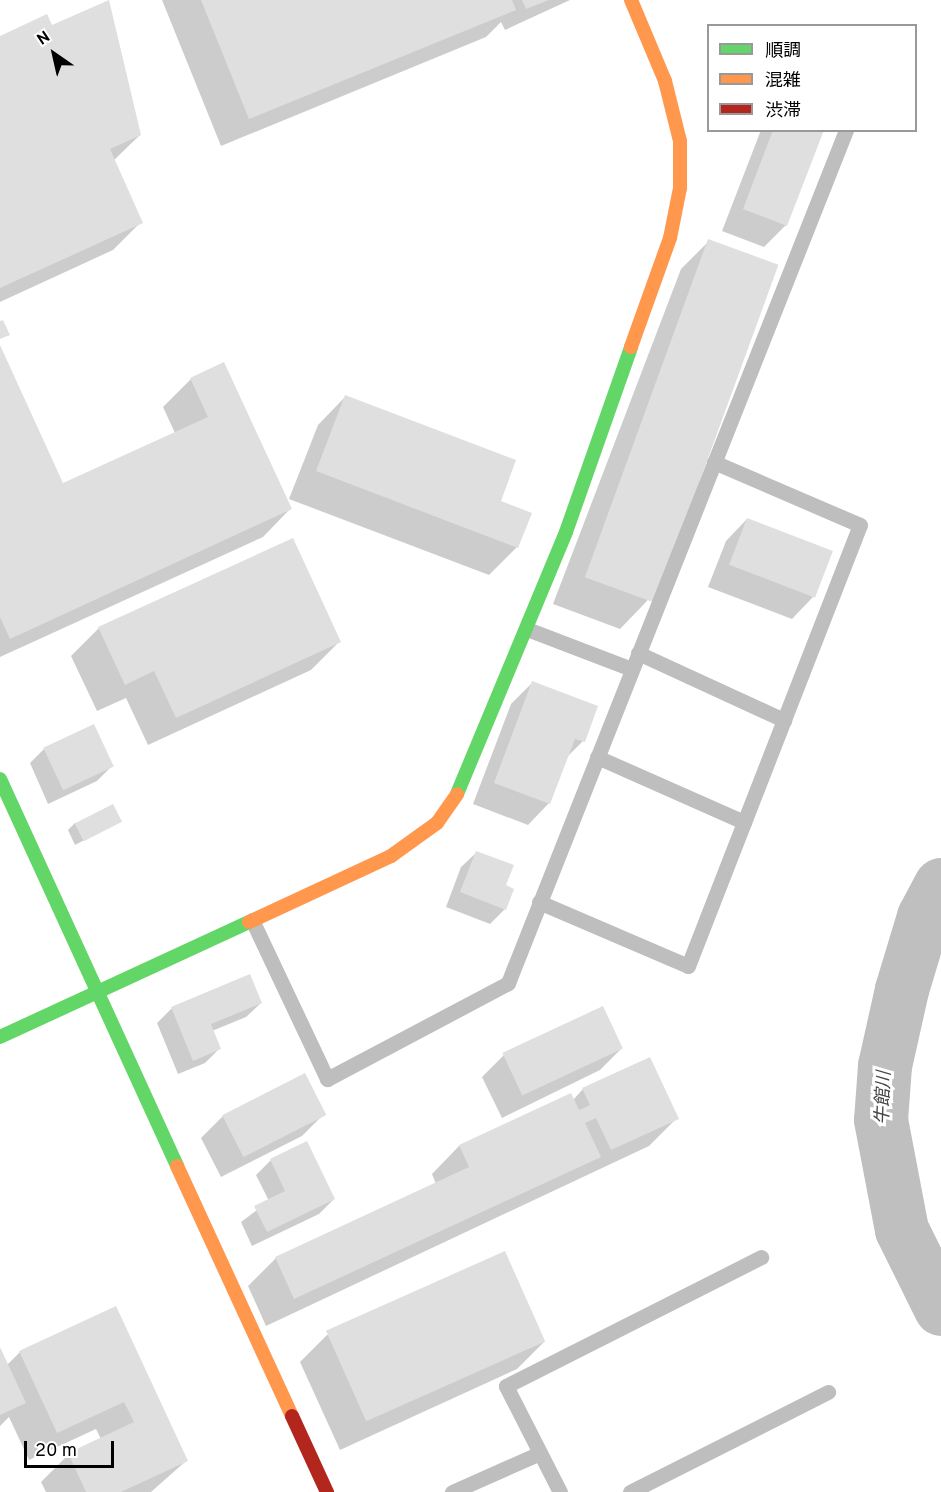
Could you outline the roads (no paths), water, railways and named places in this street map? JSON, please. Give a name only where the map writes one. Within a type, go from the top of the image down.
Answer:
[{"type":"street","points":[[0,1036],[390,856],[437,823],[472,766],[527,629],[670,238],[680,188],[680,141],[665,81],[631,0]]},
{"type":"street","points":[[0,779],[327,1492]]},
{"type":"lane","points":[[252,920],[327,1079],[508,982],[845,132]]},
{"type":"lane","points":[[539,902],[688,966],[860,525],[714,462]]},
{"type":"lane","points":[[527,629],[632,669]]},
{"type":"lane","points":[[638,653],[784,720]]},
{"type":"lane","points":[[597,757],[744,822]]},
{"type":"lane","points":[[560,1492],[506,1386],[761,1257]]},
{"type":"lane","points":[[630,1492],[828,1392]]},
{"type":"lane","points":[[452,1492],[540,1453]]},
{"type":"waterway","name":"牛館川","points":[[941,885],[924,917],[902,990],[885,1066],[881,1120],[902,1230],[941,1309]]}]
